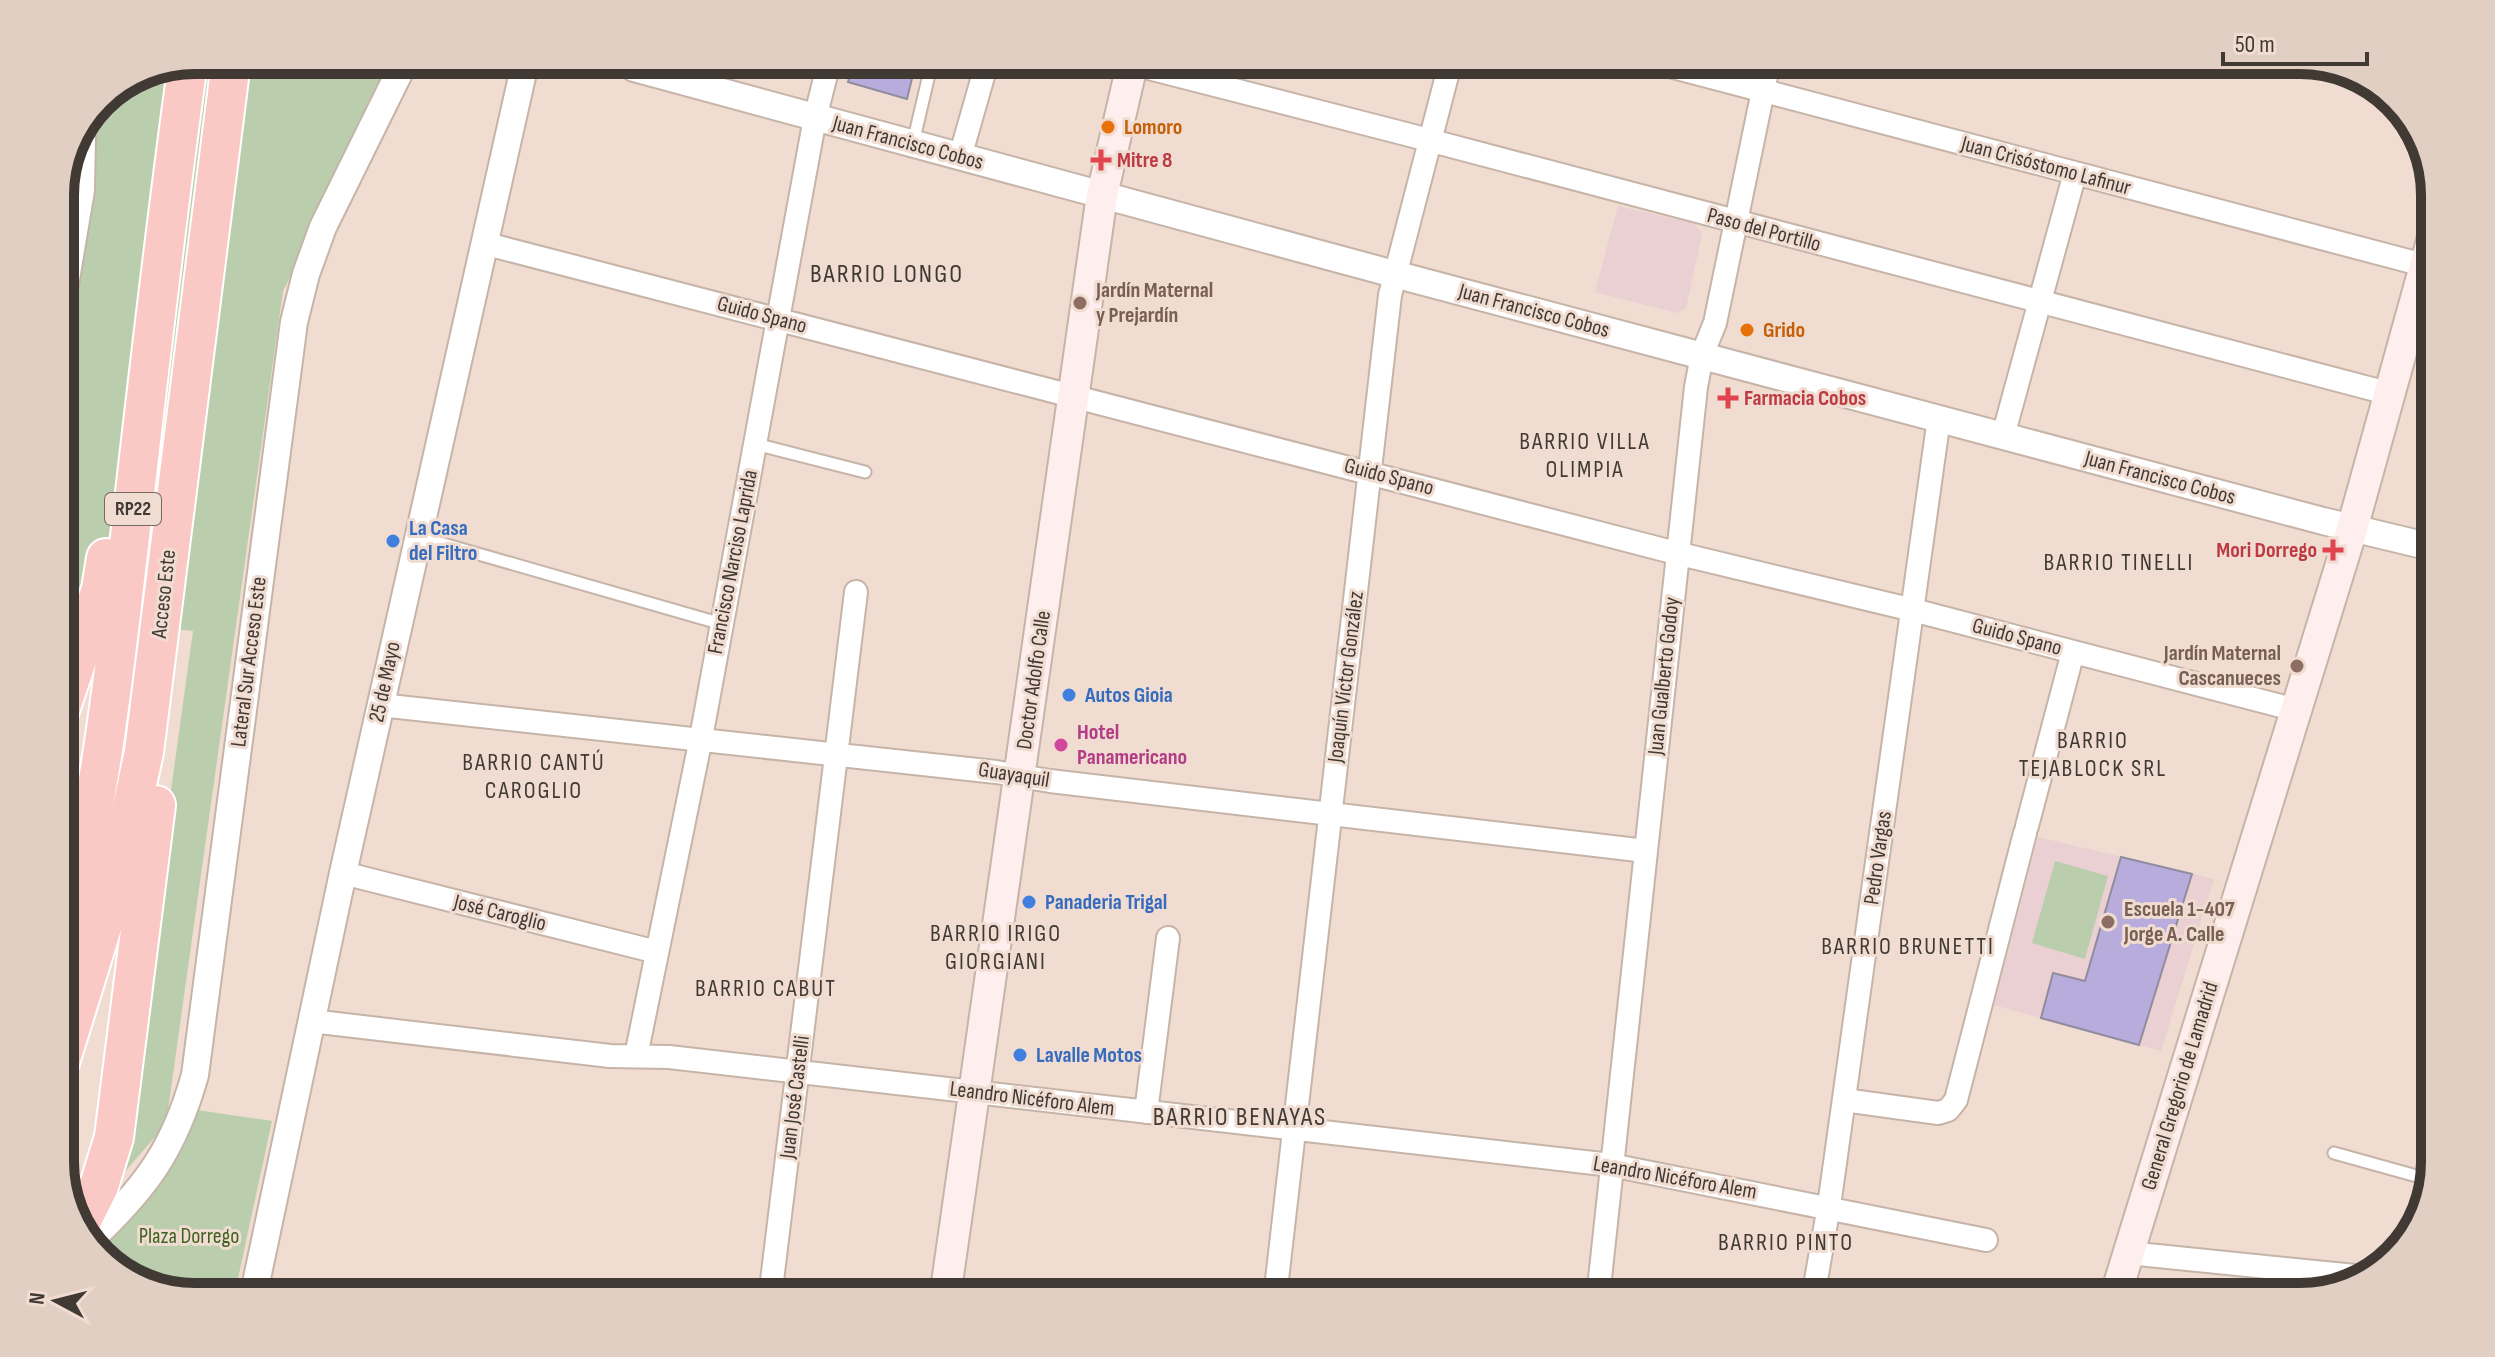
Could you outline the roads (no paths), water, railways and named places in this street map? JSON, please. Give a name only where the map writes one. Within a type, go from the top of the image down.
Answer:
[{"type":"highway","name":"Acceso Este","points":[[74,1019],[102,932],[130,825],[158,654],[229,74]]},
{"type":"highway","name":"Acceso Este","points":[[74,893],[89,838],[104,750],[186,75]]},
{"type":"highway","points":[[74,669],[101,589],[170,189]]},
{"type":"highway","points":[[85,1214],[99,1186],[114,1137],[121,1086],[161,762],[168,555]]},
{"type":"main road","name":"Doctor Adolfo Calle","points":[[947,1283],[1102,195],[1133,74]]},
{"type":"main road","name":"General Gregorio de Lamadrid","points":[[2119,1283],[2421,296]]},
{"type":"street","name":"Lateral Sur Acceso Este","points":[[97,1233],[149,1178],[169,1147],[186,1108],[195,1075],[294,322],[306,274],[323,227],[399,74]]},
{"type":"street","name":"25 de Mayo","points":[[256,1283],[380,705],[523,74]]},
{"type":"street","name":"Juan Francisco Cobos","points":[[656,74],[1394,274],[2421,545]]},
{"type":"street","name":"Francisco Narciso Laprida","points":[[636,1056],[701,738],[815,118],[826,74]]},
{"type":"street","points":[[960,157],[984,74]]},
{"type":"street","name":"Paso del Portillo","points":[[1171,74],[1431,139],[1736,223],[2391,394]]},
{"type":"street","name":"Joaquín Víctor González","points":[[1277,1283],[1394,274],[1447,74]]},
{"type":"street","name":"Juan Crisóstomo Lafinur","points":[[1698,74],[2421,265]]},
{"type":"street","name":"Juan Gualberto Godoy","points":[[1599,1283],[1676,553],[1702,355],[1715,323],[1767,74]]},
{"type":"street","points":[[2003,436],[2075,173]]},
{"type":"street","name":"Guido Spano","points":[[483,243],[1676,553],[1913,610],[2296,710]]},
{"type":"street","name":"Pedro Vargas","points":[[1815,1283],[1829,1206],[1939,418]]},
{"type":"street","name":"Juan José Castelli","points":[[772,1283],[856,592]]},
{"type":"street","points":[[1844,1100],[1938,1113],[1948,1110],[1956,1100],[2073,652]]},
{"type":"street","name":"Guayaquil","points":[[380,705],[701,738],[1646,851]]},
{"type":"street","name":"José Caroglio","points":[[343,873],[657,952]]},
{"type":"street","points":[[1146,1112],[1168,938]]},
{"type":"street","name":"Leandro Nicéforo Alem","points":[[311,1021],[610,1056],[798,1072],[1611,1165],[1829,1206],[1986,1240]]},
{"type":"street","points":[[2128,1253],[2344,1275]]},
{"type":"lane","points":[[913,144],[929,74]]},
{"type":"lane","points":[[755,444],[865,472]]},
{"type":"lane","points":[[418,536],[722,624]]},
{"type":"lane","points":[[2334,1153],[2420,1177]]},
{"type":"place","name":"Lomoro","points":[[1108,127]]},
{"type":"place","name":"Mitre 8","points":[[1101,160]]},
{"type":"place","name":"Jardín Maternal y Prejardín","points":[[1080,303]]},
{"type":"place","name":"Grido","points":[[1747,330]]},
{"type":"place","name":"Farmacia Cobos","points":[[1728,398]]},
{"type":"place","name":"La Casa del Filtro","points":[[393,541]]},
{"type":"place","name":"Mori Dorrego","points":[[2333,550]]},
{"type":"place","name":"Jardín Maternal Cascanueces","points":[[2297,666]]},
{"type":"place","name":"Autos Gioia","points":[[1069,695]]},
{"type":"place","name":"Hotel Panamericano","points":[[1061,745]]},
{"type":"place","name":"Panaderia Trigal","points":[[1029,902]]},
{"type":"place","name":"Escuela 1-407 Jorge A. Calle","points":[[2108,922]]},
{"type":"place","name":"Lavalle Motos","points":[[1020,1055]]},
{"type":"district","name":"BARRIO LONGO","points":[[887,274]]},
{"type":"district","name":"BARRIO VILLA OLIMPIA","points":[[1585,455]]},
{"type":"district","name":"BARRIO TINELLI","points":[[2119,562]]},
{"type":"district","name":"BARRIO TEJABLOCK SRL","points":[[2093,754]]},
{"type":"district","name":"BARRIO CANTÚ CAROGLIO","points":[[534,776]]},
{"type":"district","name":"BARRIO BRUNETTI","points":[[1908,946]]},
{"type":"district","name":"BARRIO IRIGO GIORGIANI","points":[[996,947]]},
{"type":"district","name":"BARRIO CABUT","points":[[766,988]]},
{"type":"district","name":"BARRIO BENAYAS","points":[[1240,1117]]},
{"type":"district","name":"BARRIO PINTO","points":[[1786,1242]]},
{"type":"park label","name":"Plaza Dorrego","points":[[189,1236]]}]
